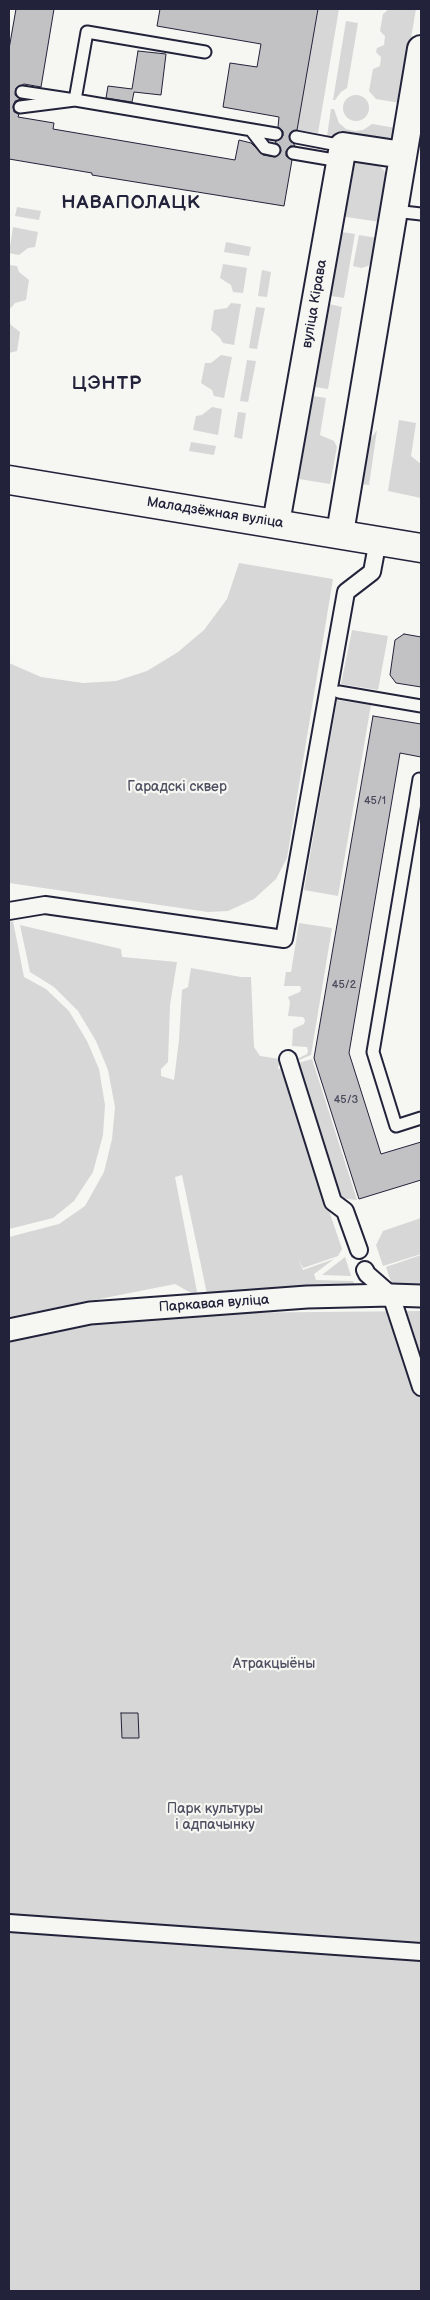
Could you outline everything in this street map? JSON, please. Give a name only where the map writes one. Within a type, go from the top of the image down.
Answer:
[{"type":"main road","name":"Маладзёжная вуліца","points":[[9,480],[340,533],[421,548]]},
{"type":"street","points":[[340,533],[421,49]]},
{"type":"street","points":[[342,153],[403,155]]},
{"type":"street","name":"вуліца Кірава","points":[[276,523],[342,153]]},
{"type":"street","points":[[9,911],[45,904],[284,939],[346,592],[372,572],[378,540]]},
{"type":"street","points":[[288,1059],[334,1202],[345,1211],[359,1250]]},
{"type":"street","points":[[365,1270],[367,1274],[392,1295],[421,1387]]},
{"type":"street","name":"Паркавая вуліца","points":[[9,1330],[90,1313],[308,1297],[421,1296]]},
{"type":"street","points":[[9,1923],[421,1952]]},
{"type":"lane","points":[[75,100],[87,32],[205,52]]},
{"type":"lane","points":[[22,92],[276,134]]},
{"type":"lane","points":[[20,108],[75,100]]},
{"type":"lane","points":[[251,130],[265,148],[274,150]]},
{"type":"lane","points":[[296,137],[342,153]]},
{"type":"lane","points":[[294,153],[342,153]]},
{"type":"lane","points":[[394,211],[421,214]]},
{"type":"lane","points":[[339,692],[421,706]]},
{"type":"lane","points":[[421,780],[419,779],[372,1052],[396,1126],[421,1118]]},
{"type":"green space","points":[[318,9],[339,9],[318,133],[297,130]]},
{"type":"green space","points":[[389,9],[416,9],[400,103],[376,99],[369,91],[373,69],[380,66],[381,57],[376,52],[377,48],[384,45],[385,36],[380,31],[383,14]]},
{"type":"green space","points":[[346,21],[358,23],[347,88],[333,100]]},
{"type":"green space","points":[[356,95],[365,99],[369,108],[365,117],[356,121],[347,117],[343,108],[347,99]]},
{"type":"green space","points":[[331,109],[334,109],[339,123],[346,129],[363,130],[372,124],[396,128],[392,137],[376,145],[327,136]]},
{"type":"green space","points":[[365,160],[380,166],[385,172],[387,180],[380,222],[340,216],[350,167],[357,162]]},
{"type":"green space","points":[[17,207],[41,211],[39,220],[15,216]]},
{"type":"green space","points":[[13,227],[38,232],[35,247],[28,248],[19,255],[9,253]]},
{"type":"green space","points":[[341,232],[355,234],[344,298],[331,296]]},
{"type":"green space","points":[[359,235],[377,238],[372,261],[368,266],[361,268],[353,266]]},
{"type":"green space","points":[[226,242],[251,247],[249,256],[224,252]]},
{"type":"green space","points":[[223,264],[247,268],[243,293],[233,292],[231,285],[220,278]]},
{"type":"green space","points":[[9,265],[17,266],[19,272],[29,280],[26,300],[15,303],[11,308],[9,307]]},
{"type":"green space","points":[[262,270],[271,272],[267,297],[258,296]]},
{"type":"green space","points":[[231,303],[241,304],[234,345],[223,343],[211,330],[214,310],[227,308]]},
{"type":"green space","points":[[329,304],[342,307],[328,389],[315,387]]},
{"type":"green space","points":[[256,307],[265,308],[257,349],[249,348]]},
{"type":"green space","points":[[9,320],[11,325],[20,332],[17,351],[9,353]]},
{"type":"green space","points":[[221,355],[232,357],[224,398],[214,396],[212,390],[201,383],[205,363],[211,363]]},
{"type":"green space","points":[[247,360],[256,361],[248,402],[240,401]]},
{"type":"green space","points":[[313,396],[326,398],[320,435],[334,441],[337,447],[330,484],[299,479]]},
{"type":"green space","points":[[212,407],[222,409],[218,435],[193,430],[196,416],[202,415]]},
{"type":"green space","points":[[238,412],[246,413],[242,439],[234,437]]},
{"type":"green space","points":[[399,420],[416,423],[411,456],[421,464],[421,498],[388,491]]},
{"type":"green space","points":[[377,430],[369,485],[361,484],[365,447]]},
{"type":"green space","points":[[191,442],[216,446],[214,455],[189,451]]},
{"type":"green space","name":"Гарадскі сквер","points":[[239,563],[333,579],[287,858],[276,879],[254,899],[228,911],[208,912],[9,883],[9,663],[41,677],[83,683],[116,681],[147,671],[178,652],[204,630],[227,599]]},
{"type":"green space","points":[[352,630],[388,636],[378,690],[341,684]]},
{"type":"green space","points":[[337,700],[371,705],[338,896],[304,890]]},
{"type":"green space","points":[[13,921],[24,977],[46,989],[69,1011],[87,1041],[99,1069],[105,1105],[103,1135],[93,1172],[74,1201],[53,1218],[9,1229],[9,922]]},
{"type":"green space","points":[[299,923],[332,928],[311,1055],[297,1061],[297,1059],[307,1054],[308,1051],[307,1047],[292,1046],[293,1029],[304,1024],[305,1020],[303,1017],[288,1016],[290,1002],[288,997],[300,992],[301,989],[300,986],[284,986],[286,972],[291,972]]},
{"type":"green space","points":[[20,925],[121,949],[122,957],[177,962],[170,1005],[168,1062],[161,1069],[161,1076],[174,1080],[182,990],[188,987],[191,968],[251,977],[254,1047],[260,1056],[280,1059],[278,1069],[281,1069],[342,1249],[338,1256],[303,1268],[298,1258],[303,1270],[334,1259],[314,1274],[316,1280],[353,1281],[355,1286],[207,1294],[182,1175],[175,1177],[198,1297],[175,1284],[9,1317],[9,1237],[59,1224],[85,1206],[104,1172],[112,1139],[115,1107],[108,1070],[96,1041],[78,1011],[54,987],[30,972]]},
{"type":"green space","points":[[312,1059],[357,1200],[338,1198],[295,1064]]},
{"type":"green space","points":[[421,1218],[421,1254],[383,1266],[376,1245],[383,1231]]},
{"type":"green space","points":[[421,1255],[421,1289],[393,1288],[386,1267]]},
{"type":"green space","points":[[345,1257],[351,1276],[322,1275]]},
{"type":"green space","name":"Парк культуры і адпачынку","points":[[421,1311],[421,2291],[9,2291],[9,1342],[129,1317],[216,1313]]},
{"type":"building","points":[[16,9],[54,9],[41,87],[24,84],[16,88],[15,95],[21,99],[15,101],[13,107],[14,112],[19,114],[18,117],[54,123],[53,129],[235,160],[239,140],[251,143],[263,155],[276,157],[281,151],[279,145],[275,142],[283,136],[283,131],[278,127],[279,117],[223,107],[230,63],[257,67],[261,44],[157,26],[160,9],[318,9],[297,130],[291,132],[289,136],[295,146],[290,146],[286,151],[286,156],[292,160],[284,206],[92,175],[92,173],[9,159],[9,49]]},
{"type":"building","points":[[138,51],[166,54],[161,95],[134,92],[132,102],[106,98],[108,86],[132,89]]},
{"type":"building","points":[[404,634],[421,637],[421,687],[396,683],[390,675],[395,640]]},
{"type":"building","points":[[373,716],[421,724],[421,757],[400,753],[349,1053],[381,1154],[421,1142],[421,1180],[359,1199],[314,1058]]},
{"type":"building","points":[[121,1713],[138,1713],[139,1738],[122,1738]]},
{"type":"district","name":"НАВАПОЛАЦК","points":[[131,203]]},
{"type":"district","name":"ЦЭНТР","points":[[107,384]]},
{"type":"park label","name":"Атракцыёны","points":[[274,1664]]}]
